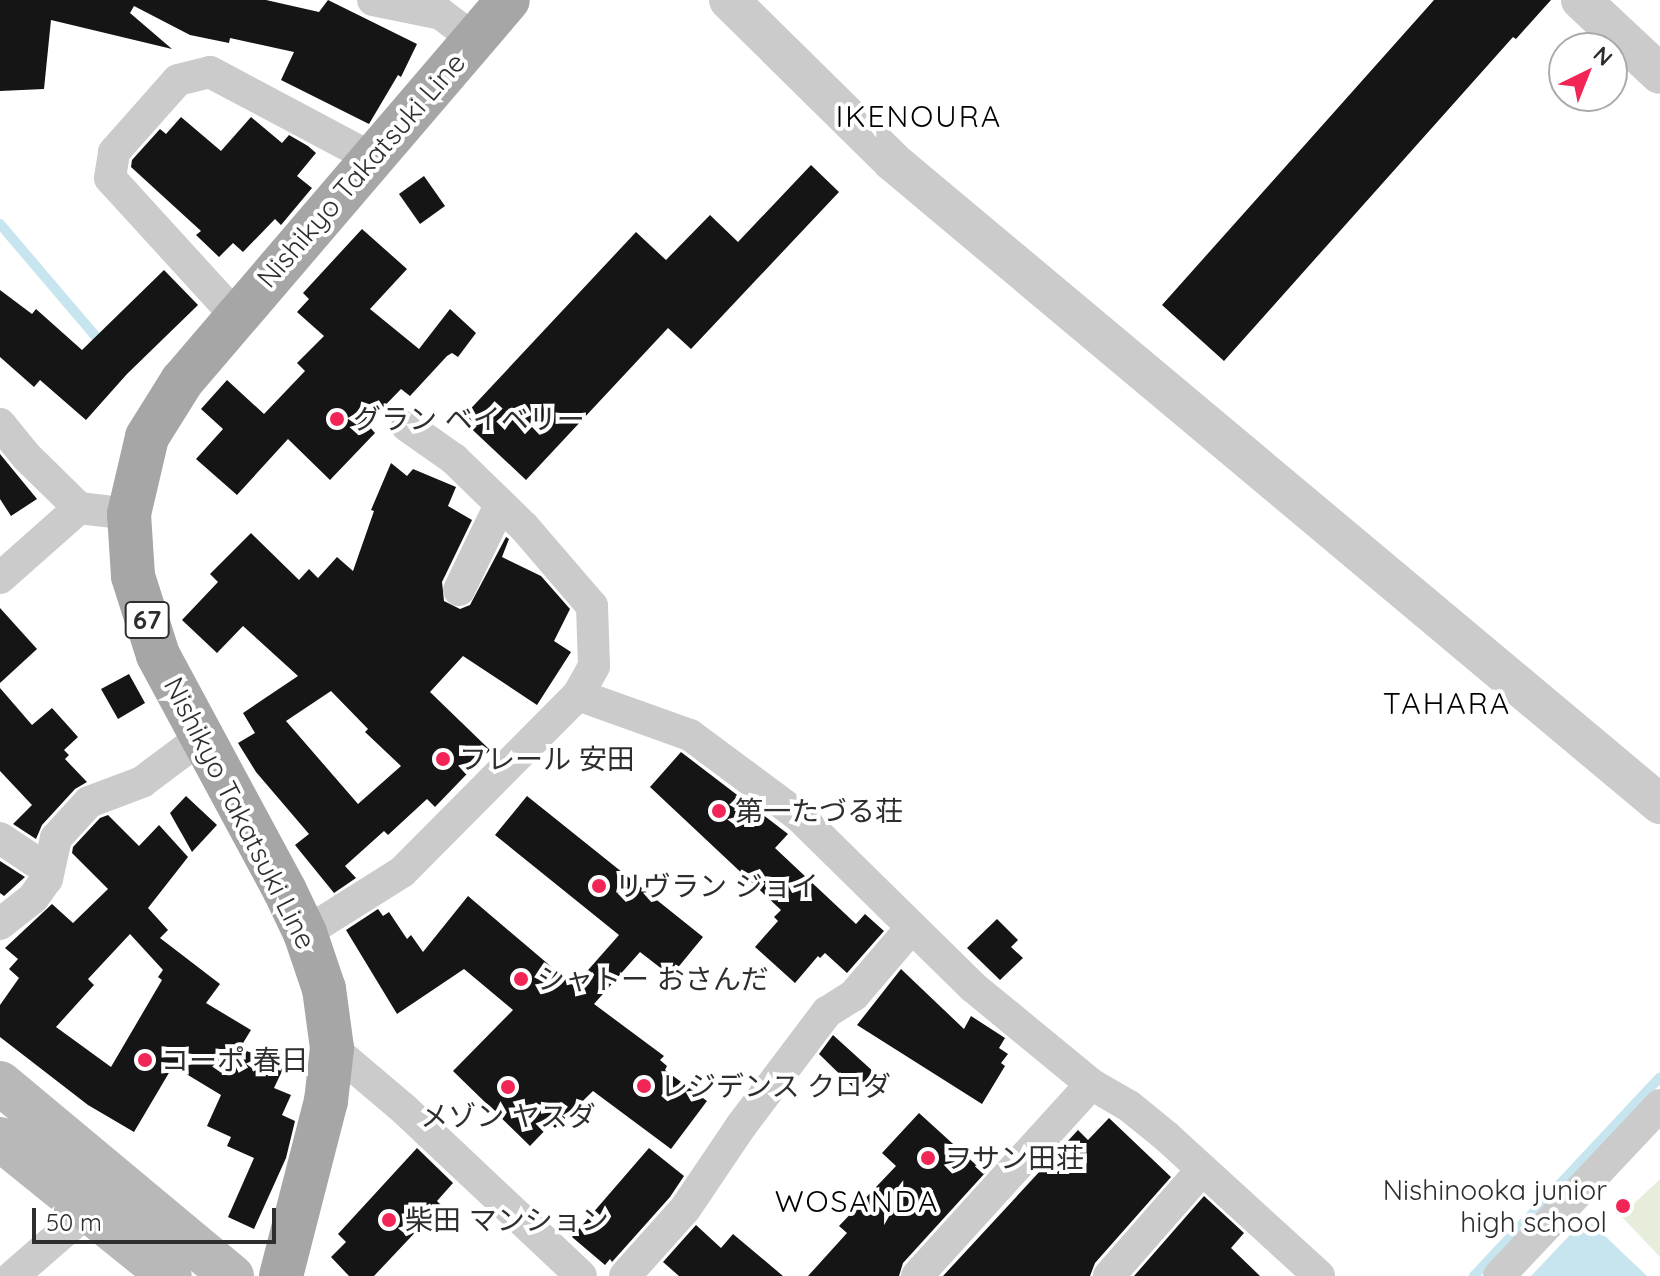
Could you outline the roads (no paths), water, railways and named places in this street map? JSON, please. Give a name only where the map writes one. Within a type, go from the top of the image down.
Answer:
[{"type":"main road","name":"Nishikyo Takatsuki Line","points":[[281,1276],[326,1101],[332,1048],[324,989],[305,933],[158,655],[133,576],[129,514],[147,437],[182,381],[235,315],[508,0]]},
{"type":"main road","points":[[0,1083],[232,1276]]},
{"type":"main road","points":[[8,1154],[89,1210],[170,1276]]},
{"type":"street","points":[[373,0],[441,14],[474,39]]},
{"type":"street","points":[[729,0],[892,161],[1660,804]]},
{"type":"street","points":[[1581,0],[1660,74]]},
{"type":"street","points":[[235,315],[110,178],[114,152],[178,80],[210,72],[372,158]]},
{"type":"street","points":[[0,424],[27,457],[79,508],[129,514]]},
{"type":"street","points":[[305,933],[402,872],[578,695],[594,666],[592,606],[524,527],[454,459],[407,426]]},
{"type":"street","points":[[459,590],[500,505]]},
{"type":"street","points":[[0,578],[79,508]]},
{"type":"street","points":[[578,695],[690,735],[799,816],[973,987],[1091,1084],[1129,1106],[1319,1276]]},
{"type":"street","points":[[0,924],[33,898],[47,879],[56,838],[89,802],[142,782],[202,737]]},
{"type":"street","points":[[0,838],[48,870]]},
{"type":"street","points":[[625,1276],[685,1209],[741,1126],[827,1012],[854,995],[912,927]]},
{"type":"street","points":[[332,1048],[404,1109],[581,1276]]},
{"type":"street","points":[[917,1276],[1091,1084]]},
{"type":"street","points":[[1499,1276],[1660,1105]]},
{"type":"street","points":[[1109,1276],[1201,1171]]},
{"type":"street","points":[[13,1276],[89,1210]]},
{"type":"water","points":[[1586,1218],[1647,1276],[1531,1276]]},
{"type":"waterway","points":[[0,224],[103,345]]},
{"type":"waterway","points":[[1474,1276],[1660,1077]]},
{"type":"place","name":"グラン ベイベリー","points":[[337,419]]},
{"type":"place","name":"フレール 安田","points":[[443,759]]},
{"type":"place","name":"第一たづる荘","points":[[719,811]]},
{"type":"place","name":"リヴラン ジョイ","points":[[599,886]]},
{"type":"place","name":"シャトー おさんだ","points":[[521,979]]},
{"type":"place","name":"コーポ 春日","points":[[145,1060]]},
{"type":"place","name":"レジデンス クロダ","points":[[644,1086]]},
{"type":"place","name":"メゾン ヤスダ","points":[[508,1087]]},
{"type":"place","name":"ヲサン田荘","points":[[928,1158]]},
{"type":"place","name":"Nishinooka junior high school","points":[[1623,1206]]},
{"type":"place","name":"柴田 マンション","points":[[389,1220]]},
{"type":"district","name":"IKENOURA","points":[[919,116]]},
{"type":"district","name":"TAHARA","points":[[1447,703]]},
{"type":"district","name":"WOSANDA","points":[[857,1201]]}]
